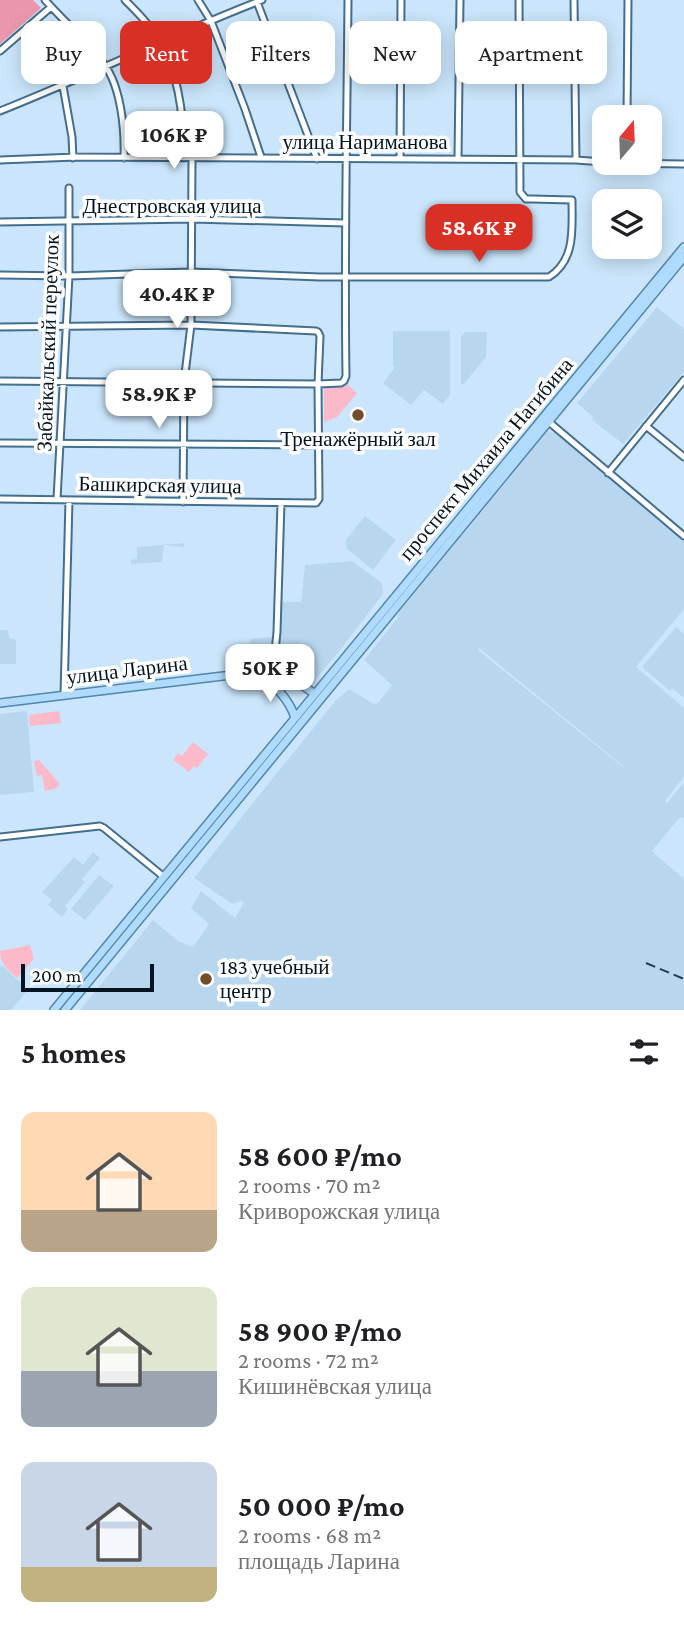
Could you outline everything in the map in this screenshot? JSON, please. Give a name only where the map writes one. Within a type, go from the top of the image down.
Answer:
[{"type":"main road","name":"проспект Михаила Нагибина","points":[[54,1010],[684,247]]},
{"type":"main road","name":"проспект Михаила Нагибина","points":[[65,1010],[299,713],[316,704],[684,257]]},
{"type":"main road","points":[[270,681],[273,670],[289,677],[315,694],[316,704]]},
{"type":"main road","name":"улица Ларина","points":[[0,703],[273,670]]},
{"type":"main road","points":[[258,672],[270,681],[299,713]]},
{"type":"main road","points":[[278,691],[281,682],[289,677]]},
{"type":"street","points":[[45,0],[64,21]]},
{"type":"street","points":[[125,0],[145,21]]},
{"type":"street","points":[[198,0],[210,21]]},
{"type":"street","points":[[0,381],[318,384],[344,381],[348,0]]},
{"type":"street","points":[[400,159],[401,0]]},
{"type":"street","points":[[458,159],[460,0]]},
{"type":"street","points":[[0,275],[190,272],[550,277],[565,263],[570,249],[572,200],[526,198],[520,192],[519,0]]},
{"type":"street","points":[[574,0],[576,160]]},
{"type":"street","points":[[627,105],[628,0]]},
{"type":"street","points":[[212,22],[258,1],[317,159]]},
{"type":"street","points":[[0,51],[51,7]]},
{"type":"street","points":[[212,25],[261,158]]},
{"type":"street","points":[[106,68],[123,119],[124,158]]},
{"type":"street","points":[[0,111],[67,84]]},
{"type":"street","points":[[175,84],[184,130],[184,158]]},
{"type":"street","points":[[63,86],[73,158]]},
{"type":"street","points":[[183,502],[184,382],[191,325],[192,158]]},
{"type":"street","name":"улица Нариманова","points":[[0,160],[261,158],[592,161]]},
{"type":"street","points":[[662,164],[684,164]]},
{"type":"street","name":"Забайкальский переулок","points":[[57,499],[69,276],[69,188]]},
{"type":"street","name":"Днестровская улица","points":[[0,222],[192,219],[345,223]]},
{"type":"street","points":[[0,327],[191,325],[318,332],[320,336],[318,445],[0,443]]},
{"type":"street","points":[[608,473],[683,384]]},
{"type":"street","points":[[549,422],[684,536]]},
{"type":"street","points":[[646,426],[684,457]]},
{"type":"street","name":"Башкирская улица","points":[[0,499],[316,503],[319,502],[318,445]]},
{"type":"street","points":[[64,695],[69,500]]},
{"type":"street","points":[[273,670],[277,632],[281,503]]},
{"type":"street","points":[[0,837],[100,826],[164,877]]},
{"type":"shaded area","points":[[0,0],[33,0],[41,8],[26,21],[21,21],[21,26],[0,44]]},
{"type":"shaded area","points":[[657,307],[684,329],[684,372],[623,444],[592,420],[593,417],[577,403]]},
{"type":"shaded area","points":[[393,331],[450,331],[450,395],[443,404],[424,390],[411,405],[383,383],[395,367]]},
{"type":"shaded area","points":[[465,332],[487,332],[486,357],[464,384],[461,384],[461,337]]},
{"type":"shaded area","points":[[348,385],[357,393],[337,417],[324,422],[324,387]]},
{"type":"shaded area","points":[[548,431],[555,433],[684,541],[684,609],[636,667],[684,708],[684,777],[665,801],[667,803],[684,782],[684,819],[680,817],[652,851],[684,879],[684,1010],[80,1010],[153,920],[178,941],[193,947],[209,924],[191,908],[201,891],[235,918],[244,903],[242,901],[232,904],[194,878],[336,700],[349,689],[374,704],[378,703],[392,685],[364,660],[397,619],[400,611]],"holes":[[[479,648],[623,766],[478,650]]]},
{"type":"shaded area","points":[[365,516],[396,540],[373,570],[347,549],[345,541]]},
{"type":"shaded area","points":[[184,543],[184,547],[164,545],[162,562],[131,564],[131,560],[137,559],[137,547]]},
{"type":"shaded area","points":[[352,561],[382,583],[383,594],[313,682],[278,654],[281,602],[301,602],[305,565]]},
{"type":"shaded area","points":[[676,627],[684,634],[684,698],[672,688],[670,691],[642,667]]},
{"type":"shaded area","points":[[0,630],[8,630],[9,638],[16,640],[16,664],[0,664]]},
{"type":"shaded area","points":[[272,637],[271,659],[244,662],[251,639]]},
{"type":"shaded area","points":[[27,711],[34,792],[0,795],[0,714]]},
{"type":"shaded area","points":[[59,711],[61,723],[30,726],[29,715]]},
{"type":"shaded area","points":[[193,742],[208,754],[197,768],[194,766],[189,772],[173,760],[178,753],[182,756]]},
{"type":"shaded area","points":[[39,760],[60,784],[55,789],[45,791],[42,775],[37,776],[34,761]]},
{"type":"shaded area","points":[[93,852],[100,858],[82,879],[85,882],[65,906],[68,909],[62,917],[48,905],[52,900],[42,892],[74,857],[83,865]]},
{"type":"shaded area","points":[[99,875],[114,886],[85,920],[71,909]]},
{"type":"shaded area","points":[[30,945],[34,959],[17,978],[3,963],[0,951]]},
{"type":"shaded area","points":[[2,965],[28,990],[11,1010],[0,1010]]},
{"type":"railway","points":[[646,963],[684,979]]},
{"type":"place","name":"Тренажёрный зал","points":[[358,415]]},
{"type":"place","name":"183 учебный центр","points":[[206,979]]}]
